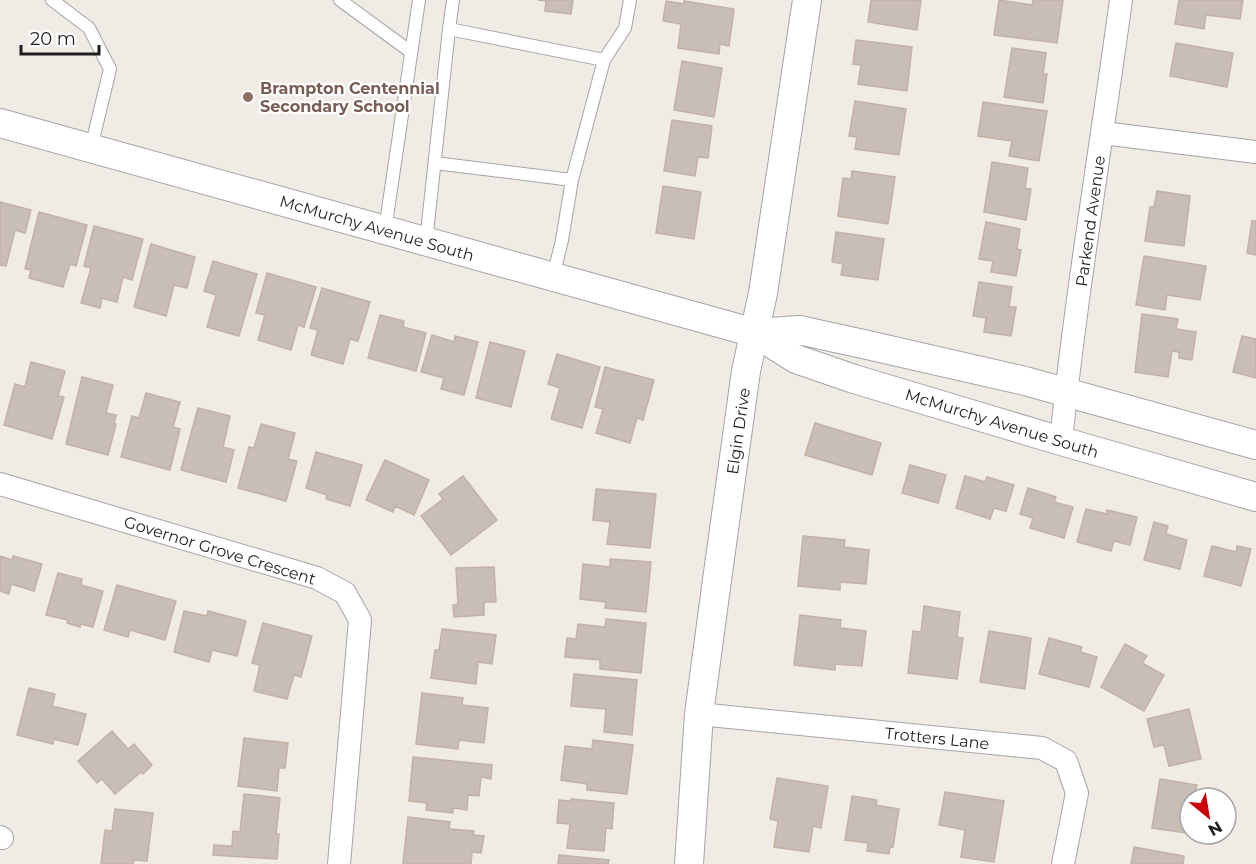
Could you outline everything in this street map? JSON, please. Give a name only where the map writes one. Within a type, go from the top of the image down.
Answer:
[{"type":"street","name":"Elgin Drive","points":[[689,864],[699,714],[746,370],[755,333],[807,0]]},
{"type":"street","name":"Parkend Avenue","points":[[1060,441],[1121,0]]},
{"type":"street","name":"McMurchy Avenue South","points":[[0,123],[755,333],[796,359],[854,379],[1256,497]]},
{"type":"street","points":[[1103,133],[1256,152]]},
{"type":"street","name":"McMurchy Avenue South","points":[[755,333],[800,330],[1025,381],[1256,445]]},
{"type":"street","name":"Governor Grove Crescent","points":[[0,484],[317,578],[345,593],[360,620],[339,864]]},
{"type":"street","name":"Trotters Lane","points":[[699,714],[1042,748],[1066,761],[1077,793],[1063,864]]},
{"type":"lane","points":[[52,0],[89,28],[110,69],[91,150]]},
{"type":"lane","points":[[340,0],[411,52]]},
{"type":"lane","points":[[384,230],[419,0]]},
{"type":"lane","points":[[426,242],[453,0]]},
{"type":"lane","points":[[553,277],[572,180],[604,60],[625,28],[630,0]]},
{"type":"lane","points":[[449,29],[604,60]]},
{"type":"lane","points":[[435,163],[572,180]]},
{"type":"building","points":[[538,0],[573,0],[571,14],[545,11],[546,1]]},
{"type":"building","points":[[871,0],[921,0],[917,30],[868,22]]},
{"type":"building","points":[[999,0],[1032,5],[1033,0],[1063,0],[1057,43],[994,35]]},
{"type":"building","points":[[1179,0],[1243,0],[1240,19],[1206,15],[1204,29],[1175,24]]},
{"type":"building","points":[[666,1],[684,4],[684,1],[734,9],[729,46],[720,44],[719,54],[678,48],[681,24],[663,21]]},
{"type":"building","points":[[856,40],[912,47],[907,91],[858,84],[861,65],[853,64]]},
{"type":"building","points":[[1176,43],[1233,53],[1227,87],[1170,76]]},
{"type":"building","points":[[1012,48],[1046,53],[1043,74],[1047,74],[1043,103],[1004,97]]},
{"type":"building","points":[[682,61],[722,68],[714,117],[674,110]]},
{"type":"building","points":[[855,101],[906,109],[899,155],[855,149],[857,137],[849,136]]},
{"type":"building","points":[[983,102],[1047,111],[1039,161],[1009,156],[1012,141],[978,136]]},
{"type":"building","points":[[672,120],[712,126],[708,158],[698,157],[695,176],[664,171]]},
{"type":"building","points":[[992,162],[1028,168],[1025,188],[1031,189],[1026,220],[984,212]]},
{"type":"building","points":[[852,171],[895,177],[888,224],[838,216],[843,178],[851,179]]},
{"type":"building","points":[[663,186],[701,192],[694,239],[656,233]]},
{"type":"building","points":[[1157,191],[1190,196],[1184,246],[1145,241],[1150,207],[1154,207]]},
{"type":"building","points":[[0,202],[31,210],[25,233],[15,230],[6,266],[0,265]]},
{"type":"building","points":[[39,212],[87,225],[76,266],[70,264],[63,287],[29,278],[31,270],[25,269]]},
{"type":"building","points":[[1252,221],[1256,221],[1256,255],[1247,253]]},
{"type":"building","points":[[986,222],[1020,229],[1017,249],[1021,250],[1016,276],[991,272],[993,261],[979,259]]},
{"type":"building","points":[[94,226],[143,239],[132,280],[123,277],[117,302],[102,298],[100,308],[81,303],[91,268],[84,266]]},
{"type":"building","points":[[836,232],[884,239],[878,280],[841,275],[843,264],[832,262]]},
{"type":"building","points":[[151,244],[195,257],[187,288],[174,285],[166,316],[134,307]]},
{"type":"building","points":[[1144,256],[1206,266],[1200,300],[1167,295],[1165,310],[1136,305]]},
{"type":"building","points":[[213,261],[257,274],[239,336],[207,327],[216,295],[204,291]]},
{"type":"building","points":[[267,273],[316,287],[304,327],[298,325],[291,350],[258,340],[265,315],[256,313]]},
{"type":"building","points":[[979,282],[1012,287],[1009,307],[1016,307],[1011,336],[984,332],[986,318],[973,316]]},
{"type":"building","points":[[322,288],[370,302],[358,341],[350,339],[343,364],[311,355],[318,330],[310,328]]},
{"type":"building","points":[[1142,314],[1178,319],[1176,329],[1196,332],[1192,360],[1179,358],[1179,352],[1172,351],[1168,377],[1135,372]]},
{"type":"building","points":[[380,315],[404,321],[403,327],[426,333],[416,371],[368,358]]},
{"type":"building","points":[[432,335],[454,342],[455,336],[478,342],[464,395],[441,389],[444,378],[421,372]]},
{"type":"building","points":[[1242,336],[1256,339],[1256,378],[1233,372]]},
{"type":"building","points":[[490,342],[525,351],[511,407],[476,398]]},
{"type":"building","points":[[557,354],[600,367],[582,428],[551,419],[560,388],[548,384]]},
{"type":"building","points":[[31,362],[65,371],[58,396],[64,397],[52,439],[4,425],[15,384],[25,387]]},
{"type":"building","points":[[605,367],[654,380],[643,420],[637,418],[630,443],[596,433],[603,409],[595,407]]},
{"type":"building","points":[[82,377],[113,385],[106,413],[116,415],[114,424],[116,424],[108,455],[66,444]]},
{"type":"building","points":[[146,393],[180,402],[173,427],[180,429],[170,470],[121,457],[132,416],[139,418]]},
{"type":"building","points":[[198,408],[230,416],[223,447],[234,450],[226,482],[181,470]]},
{"type":"building","points":[[815,423],[881,443],[872,475],[805,455]]},
{"type":"building","points":[[261,424],[295,433],[288,459],[297,461],[286,501],[238,488],[249,447],[254,448]]},
{"type":"building","points":[[316,452],[362,465],[350,506],[326,499],[327,495],[306,488]]},
{"type":"building","points":[[385,460],[429,480],[414,515],[395,506],[393,512],[366,500]]},
{"type":"building","points":[[910,465],[946,475],[938,503],[902,493]]},
{"type":"building","points":[[463,476],[497,520],[451,555],[421,516],[443,499],[439,494]]},
{"type":"building","points":[[965,476],[985,482],[987,477],[1014,485],[1006,511],[994,508],[990,519],[956,508]]},
{"type":"building","points":[[1028,488],[1056,497],[1054,502],[1073,507],[1064,538],[1030,528],[1033,518],[1020,514]]},
{"type":"building","points":[[596,489],[656,494],[650,548],[607,544],[610,522],[593,520]]},
{"type":"building","points":[[1086,509],[1107,514],[1107,510],[1137,517],[1130,545],[1114,541],[1111,551],[1077,542]]},
{"type":"building","points":[[1154,522],[1168,526],[1166,534],[1187,540],[1180,569],[1144,560]]},
{"type":"building","points":[[803,536],[845,540],[844,547],[869,550],[866,584],[840,582],[840,590],[798,586]]},
{"type":"building","points":[[1212,546],[1236,552],[1237,546],[1251,549],[1241,586],[1204,576]]},
{"type":"building","points":[[0,556],[12,560],[13,556],[42,564],[34,591],[11,584],[9,594],[0,591]]},
{"type":"building","points":[[610,559],[651,562],[646,612],[605,608],[606,602],[580,599],[583,564],[610,567]]},
{"type":"building","points":[[494,567],[496,602],[484,602],[484,615],[454,617],[453,605],[458,604],[456,568]]},
{"type":"building","points":[[58,573],[82,579],[81,585],[103,591],[93,627],[81,624],[80,627],[67,623],[68,620],[46,615]]},
{"type":"building","points":[[117,585],[176,601],[165,640],[130,630],[128,637],[104,630]]},
{"type":"building","points":[[924,606],[960,612],[957,637],[963,638],[957,679],[908,673],[913,631],[921,632]]},
{"type":"building","points":[[184,611],[207,616],[208,611],[246,621],[237,656],[212,650],[209,662],[174,652]]},
{"type":"building","points":[[800,615],[841,620],[840,628],[866,631],[862,666],[835,664],[835,670],[794,665]]},
{"type":"building","points":[[606,619],[646,623],[641,673],[600,669],[600,660],[565,657],[567,638],[576,639],[578,624],[605,627]]},
{"type":"building","points":[[263,623],[312,636],[301,677],[294,675],[287,699],[254,691],[260,665],[252,663]]},
{"type":"building","points":[[442,629],[496,635],[492,664],[478,662],[476,684],[431,678],[435,650],[439,650]]},
{"type":"building","points":[[989,631],[1031,638],[1025,689],[980,682]]},
{"type":"building","points":[[1049,638],[1082,647],[1080,652],[1097,657],[1089,687],[1039,674]]},
{"type":"building","points":[[1125,644],[1147,656],[1142,663],[1164,675],[1144,711],[1101,687]]},
{"type":"building","points":[[574,674],[637,680],[632,735],[604,732],[606,709],[571,706]]},
{"type":"building","points":[[29,688],[55,694],[52,706],[86,714],[78,745],[54,739],[53,744],[17,735]]},
{"type":"building","points":[[422,693],[463,698],[462,705],[488,708],[484,743],[459,740],[458,749],[416,744]]},
{"type":"building","points":[[1189,709],[1201,759],[1169,766],[1164,745],[1154,747],[1147,719]]},
{"type":"building","points":[[112,731],[128,749],[134,744],[152,765],[115,794],[102,779],[97,783],[78,761]]},
{"type":"building","points":[[244,738],[288,743],[285,768],[279,768],[277,791],[238,786]]},
{"type":"building","points":[[593,740],[633,745],[627,794],[587,790],[587,784],[561,780],[565,746],[592,749]]},
{"type":"building","points":[[413,757],[492,765],[491,779],[481,777],[479,796],[468,795],[467,810],[453,808],[453,813],[426,810],[427,803],[409,801]]},
{"type":"building","points":[[777,778],[828,786],[821,828],[813,826],[809,852],[774,847],[778,821],[770,819]]},
{"type":"building","points":[[1160,779],[1197,785],[1178,786],[1178,832],[1152,828]]},
{"type":"building","points":[[945,792],[1004,801],[994,862],[961,857],[965,830],[939,825]]},
{"type":"building","points":[[244,794],[280,798],[276,834],[279,834],[277,859],[213,855],[214,845],[232,846],[233,831],[240,832]]},
{"type":"building","points":[[852,796],[877,800],[876,805],[899,809],[893,847],[890,847],[889,854],[867,851],[868,843],[845,840]]},
{"type":"building","points":[[571,799],[614,803],[612,829],[606,828],[604,851],[567,848],[570,824],[557,823],[559,800],[571,801]]},
{"type":"building","points":[[115,809],[153,813],[147,861],[134,860],[133,864],[101,864],[105,830],[112,831]]},
{"type":"building","points":[[408,817],[450,822],[449,829],[474,831],[473,835],[484,836],[481,853],[472,852],[471,864],[403,864]]},
{"type":"building","points":[[1134,847],[1184,856],[1183,864],[1131,864]]},
{"type":"building","points":[[559,855],[609,860],[608,864],[558,864]]},
{"type":"place","name":"Brampton Centennial Secondary School","points":[[248,97]]}]
